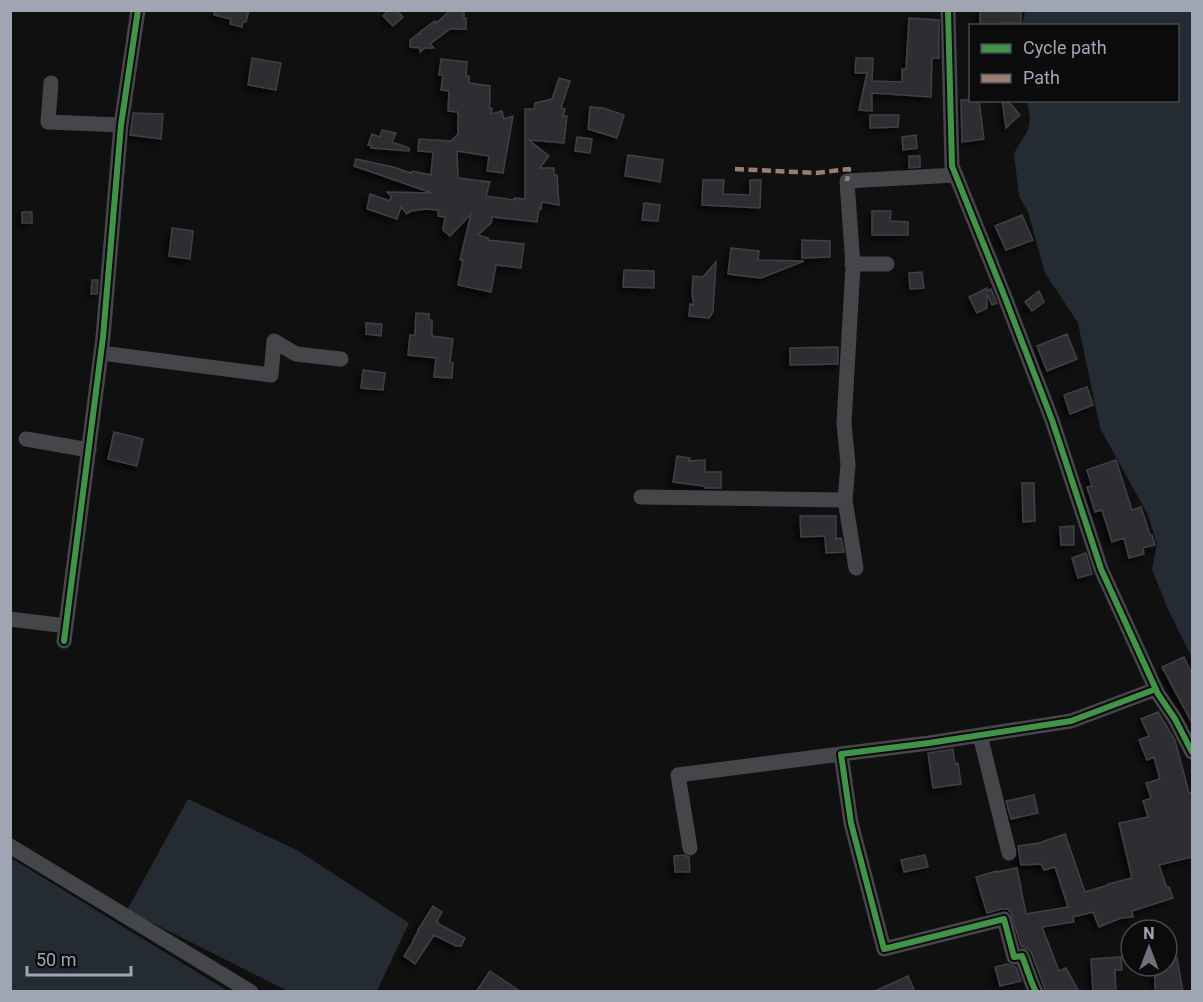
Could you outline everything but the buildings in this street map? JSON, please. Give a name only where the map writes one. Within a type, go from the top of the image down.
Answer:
[{"type":"street","points":[[64,641],[101,353],[121,125],[138,10]]},
{"type":"street","points":[[948,10],[952,166],[1052,420],[1101,568],[1156,689],[1175,719],[1192,753]]},
{"type":"street","points":[[51,83],[48,122],[121,125]]},
{"type":"street","points":[[856,568],[845,500],[848,465],[844,423],[852,264],[847,181],[956,175]]},
{"type":"street","points":[[852,264],[887,264]]},
{"type":"street","points":[[101,353],[271,375],[274,341],[296,354],[341,359]]},
{"type":"street","points":[[26,439],[88,450]]},
{"type":"street","points":[[641,497],[845,500]]},
{"type":"street","points":[[10,619],[66,626]]},
{"type":"street","points":[[690,848],[678,775],[1071,721],[1156,689]]},
{"type":"street","points":[[980,735],[1009,854]]},
{"type":"street","points":[[841,754],[851,823],[884,950],[1004,919],[1014,957],[1022,956],[1036,992]]},
{"type":"street","points":[[10,846],[251,992]]},
{"type":"shaded area","points":[[1025,11],[1192,11],[1192,658],[1167,607],[1152,569],[1157,544],[1148,515],[1100,428],[1078,323],[1045,273],[1028,212],[1019,196],[1014,153],[1028,130],[1030,118],[1027,102],[1179,102],[1179,24],[1022,24]]},
{"type":"shaded area","points":[[188,799],[297,850],[409,923],[377,991],[288,991],[127,910]]},
{"type":"shaded area","points":[[11,858],[228,991],[11,991]]},
{"type":"marked path","points":[[735,169],[816,173],[849,169],[847,181]]},
{"type":"cycle path","points":[[64,641],[103,337],[121,125],[138,10]]},
{"type":"cycle path","points":[[948,10],[952,166],[1052,420],[1101,569],[1158,694],[1175,719],[1192,752]]},
{"type":"cycle path","points":[[1036,992],[1022,956],[1014,957],[1004,919],[884,949],[851,823],[841,754],[1071,721],[1156,689]]}]
